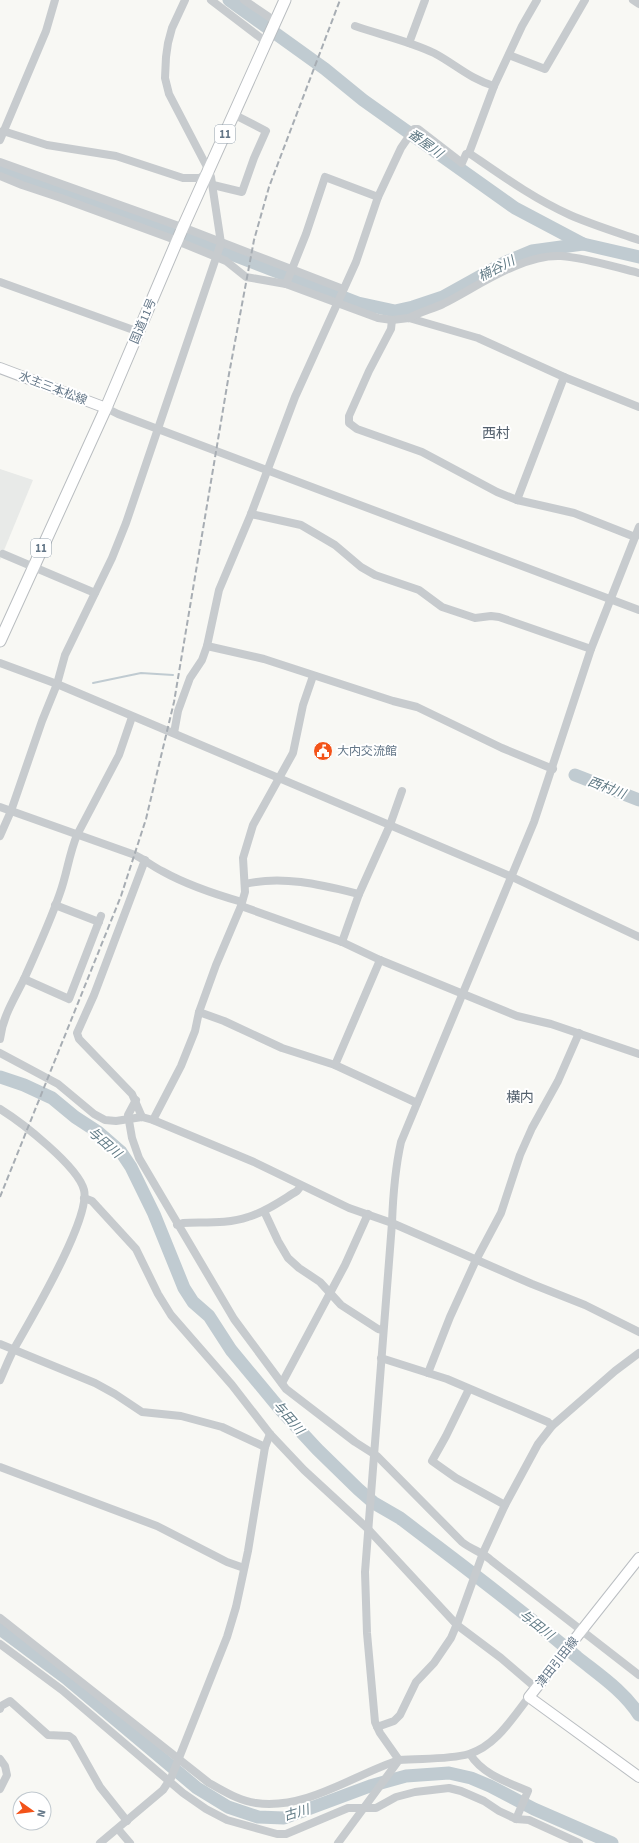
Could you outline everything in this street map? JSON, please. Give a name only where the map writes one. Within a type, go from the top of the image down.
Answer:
[{"type":"highway","name":"国道11号","points":[[0,641],[106,408],[180,234],[285,0]]},
{"type":"main road","name":"水主三本松線","points":[[0,368],[106,408]]},
{"type":"main road","name":"津田引田線","points":[[639,1558],[529,1697],[639,1777]]},
{"type":"street","points":[[0,140],[46,31],[55,0]]},
{"type":"street","points":[[0,836],[11,811],[42,721],[57,684],[68,648],[112,558],[126,523],[221,243],[213,185],[208,171],[172,100],[165,78],[168,43],[172,28],[185,0]]},
{"type":"street","points":[[211,0],[267,40]]},
{"type":"street","points":[[244,0],[274,24]]},
{"type":"street","points":[[409,43],[425,0]]},
{"type":"street","points":[[174,734],[178,711],[190,678],[202,660],[207,646],[219,590],[251,514],[295,397],[356,262],[378,197],[404,144],[414,129],[418,129],[462,163],[466,154],[469,153],[494,86],[537,0]]},
{"type":"street","points":[[509,55],[545,69],[585,0]]},
{"type":"street","points":[[633,0],[639,4]]},
{"type":"street","points":[[355,26],[435,53],[458,70],[494,86]]},
{"type":"street","points":[[213,185],[242,192],[254,158],[266,131],[234,114]]},
{"type":"street","points":[[3,132],[47,145],[116,156],[184,178],[200,178],[208,171]]},
{"type":"street","points":[[469,153],[510,181],[569,214],[639,240]]},
{"type":"street","points":[[0,162],[180,234],[226,261],[246,276],[286,284],[378,318],[392,320],[409,318],[442,304],[520,264],[540,259],[560,256],[577,258],[639,273]]},
{"type":"street","points":[[0,176],[22,186],[61,198],[180,234],[221,243],[343,289]]},
{"type":"street","points":[[286,284],[306,234],[325,177],[378,197]]},
{"type":"street","points":[[0,282],[139,332]]},
{"type":"street","points":[[409,318],[478,338],[564,377],[639,407]]},
{"type":"street","points":[[392,320],[392,329],[369,371],[349,416],[349,423],[357,429],[422,452],[497,492],[517,500],[574,513],[635,537]]},
{"type":"street","points":[[517,500],[564,377]]},
{"type":"street","points":[[106,408],[158,429],[268,469],[639,610]]},
{"type":"street","points":[[251,514],[301,525],[336,545],[361,567],[375,575],[419,590],[442,607],[475,618],[491,616],[499,617],[591,649]]},
{"type":"street","points":[[399,1760],[380,1734],[375,1722],[364,1590],[367,1525],[392,1223],[393,1186],[401,1142],[510,876],[534,822],[553,769],[591,649],[639,527]]},
{"type":"street","points":[[2,554],[95,593]]},
{"type":"street","points":[[207,646],[264,659],[313,676],[417,707],[495,745],[553,769]]},
{"type":"street","points":[[0,663],[57,684],[510,876],[639,937]]},
{"type":"street","points":[[153,1120],[181,1066],[195,1031],[199,1012],[216,965],[242,904],[245,892],[243,858],[253,825],[293,753],[303,705],[313,676]]},
{"type":"street","points":[[0,1039],[6,1013],[24,979],[56,905],[77,835],[119,755],[132,717]]},
{"type":"street","points":[[342,942],[359,894],[390,825],[402,791]]},
{"type":"street","points":[[0,807],[146,860],[160,870],[192,886],[342,942],[380,960],[517,1016],[579,1033],[639,1054]]},
{"type":"street","points":[[142,1117],[136,1100],[78,1039],[77,1033],[94,994],[146,860]]},
{"type":"street","points":[[245,884],[257,881],[309,882],[359,894]]},
{"type":"street","points":[[24,979],[68,998],[100,919],[56,905]]},
{"type":"street","points":[[335,1065],[380,960]]},
{"type":"street","points":[[199,1012],[224,1021],[282,1048],[335,1065],[417,1103]]},
{"type":"street","points":[[428,1373],[450,1317],[476,1260],[501,1212],[520,1155],[532,1128],[558,1081],[579,1033]]},
{"type":"street","points":[[0,1053],[58,1084],[94,1114],[105,1120],[142,1117],[153,1120],[254,1162],[349,1208],[392,1223],[476,1260],[585,1305],[639,1332]]},
{"type":"street","points":[[136,1100],[128,1115],[132,1138],[139,1158],[234,1319],[286,1389],[355,1442],[373,1452],[462,1542],[482,1555],[580,1632],[639,1675]]},
{"type":"street","points":[[0,1109],[15,1118],[56,1152],[79,1178],[84,1191],[81,1216],[67,1249],[0,1380]]},
{"type":"street","points":[[178,1225],[183,1223],[229,1221],[248,1218],[264,1211],[297,1191],[302,1186]]},
{"type":"street","points":[[84,1198],[92,1201],[136,1249],[158,1294],[171,1315],[232,1385],[270,1434],[304,1470],[367,1525],[458,1622],[537,1686]]},
{"type":"street","points":[[264,1211],[288,1258],[299,1268],[320,1282],[341,1305],[378,1329],[383,1330]]},
{"type":"street","points":[[282,1383],[345,1265],[368,1214]]},
{"type":"street","points":[[0,1344],[95,1383],[142,1412],[181,1416],[222,1427],[265,1447]]},
{"type":"street","points":[[378,1727],[394,1721],[400,1715],[416,1682],[434,1663],[451,1638],[482,1555],[505,1505],[538,1444],[552,1426],[616,1371],[639,1354]]},
{"type":"street","points":[[381,1358],[428,1373],[469,1389],[548,1422],[552,1426]]},
{"type":"street","points":[[469,1389],[432,1462],[456,1478],[505,1505]]},
{"type":"street","points":[[100,1843],[127,1822],[163,1790],[171,1780],[228,1637],[244,1568],[265,1447],[270,1434]]},
{"type":"street","points":[[0,1468],[157,1526],[227,1562],[244,1568]]},
{"type":"street","points":[[0,1618],[178,1761],[209,1783],[233,1796],[256,1803],[274,1804],[309,1798],[399,1760],[452,1757],[470,1754],[484,1746],[500,1733],[529,1697]]},
{"type":"street","points":[[0,1644],[62,1690],[206,1809],[227,1820],[277,1834],[286,1834],[348,1808],[365,1805],[376,1808],[396,1797],[414,1792],[449,1788],[461,1791],[484,1801],[498,1811],[529,1820],[579,1843]]},
{"type":"street","points":[[0,1707],[10,1701],[48,1735],[69,1736],[100,1787],[127,1822]]},
{"type":"street","points":[[470,1754],[474,1761],[482,1768],[528,1792],[517,1817]]},
{"type":"street","points":[[0,1759],[5,1766],[7,1775],[0,1789]]},
{"type":"street","points":[[338,1843],[399,1760]]},
{"type":"street","points":[[118,1829],[130,1843]]},
{"type":"shaded area","points":[[0,469],[33,480],[0,560]]},
{"type":"waterway","name":"番屋川","points":[[229,0],[325,69],[363,100],[515,208],[583,244],[639,257]]},
{"type":"waterway","name":"楠谷川","points":[[0,168],[169,230],[358,303],[395,311],[443,297],[506,262],[532,251],[583,244]]},
{"type":"waterway","points":[[93,683],[141,673],[173,675]]},
{"type":"waterway","name":"西村川","points":[[575,775],[639,800]]},
{"type":"waterway","name":"与田川","points":[[0,1077],[24,1085],[52,1098],[75,1117],[98,1132],[121,1152],[131,1167],[154,1214],[184,1288],[193,1302],[209,1316],[231,1350],[280,1409],[317,1449],[374,1503],[400,1518],[467,1569],[610,1683],[626,1698],[639,1715]]},
{"type":"waterway","name":"古川","points":[[0,1629],[66,1678],[197,1788],[228,1807],[258,1817],[284,1818],[370,1786],[406,1776],[449,1773],[471,1778],[490,1786],[534,1809],[612,1843]]},
{"type":"railway","points":[[0,1197],[121,896],[146,819],[174,702],[229,374],[254,240],[269,187],[340,0]]},
{"type":"place","name":"大内交流館","points":[[323,751]]},
{"type":"district","name":"西村","points":[[496,433]]},
{"type":"district","name":"横内","points":[[520,1097]]}]
